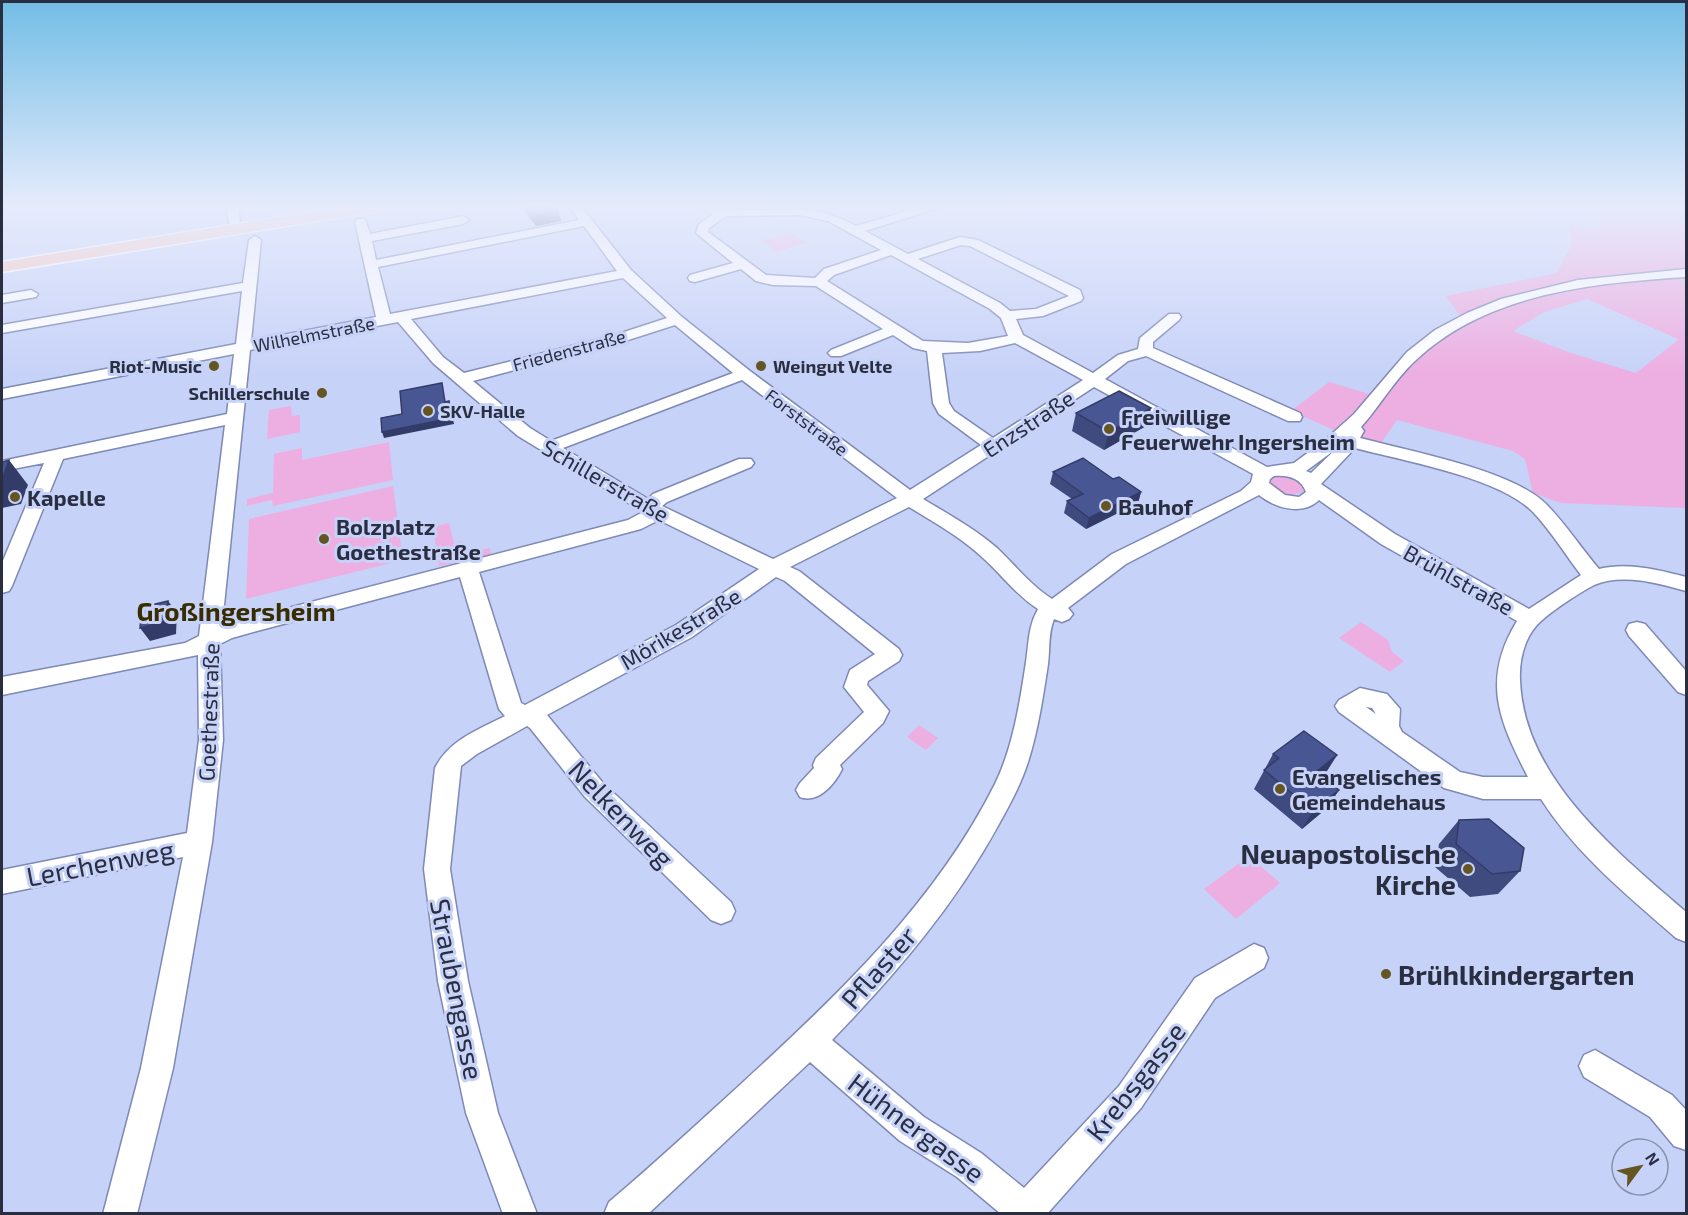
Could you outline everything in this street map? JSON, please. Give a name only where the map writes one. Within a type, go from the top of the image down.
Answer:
[{"type":"main road","points":[[2,267],[43,262]]},
{"type":"street","name":"Goethestraße","points":[[120,1214],[157,1068],[199,842],[211,740],[209,642],[243,354],[241,348],[249,286],[249,262]]},
{"type":"street","points":[[369,262],[384,320]]},
{"type":"street","points":[[370,265],[387,262]]},
{"type":"street","name":"Forststraße","points":[[617,262],[644,292],[744,374],[910,499],[968,535],[990,553],[1035,598],[1058,611]]},
{"type":"street","points":[[737,262],[766,280],[819,282],[918,345],[933,349],[983,346],[1017,338],[1007,316],[995,306],[911,262]]},
{"type":"street","points":[[819,282],[830,272],[860,262]]},
{"type":"street","points":[[1007,316],[1055,309],[1076,298],[1075,293],[1011,262]]},
{"type":"street","points":[[695,278],[741,265]]},
{"type":"street","name":"Wilhelmstraße","points":[[2,394],[626,273]]},
{"type":"street","points":[[1200,520],[1313,497],[1313,486],[1351,441],[1360,419],[1381,390],[1414,353],[1466,320],[1512,300],[1583,284],[1686,273]]},
{"type":"street","points":[[2,329],[249,286]]},
{"type":"street","points":[[2,299],[31,294]]},
{"type":"street","name":"Schillerstraße","points":[[402,317],[438,360],[524,432],[651,508],[792,576],[891,655],[858,676],[855,687],[874,706],[877,711],[875,716],[825,765],[830,770],[809,790]]},
{"type":"street","points":[[1174,317],[1145,341],[1146,351],[1294,417]]},
{"type":"street","name":"Friedenstraße","points":[[461,379],[620,338],[677,320]]},
{"type":"street","points":[[836,352],[893,330]]},
{"type":"street","name":"Brühlstraße","points":[[1017,338],[1094,380],[1262,479],[1274,498],[1328,512],[1388,539],[1530,619]]},
{"type":"street","points":[[933,349],[941,403],[947,414],[993,446]]},
{"type":"street","name":"Enzstraße","points":[[910,499],[1094,380],[1123,358],[1146,351]]},
{"type":"street","points":[[550,448],[576,436],[744,374]]},
{"type":"street","points":[[2,466],[234,418]]},
{"type":"street","points":[[1200,520],[1248,495],[1272,471],[1290,471],[1309,460],[1360,419]]},
{"type":"street","points":[[1351,441],[1466,472],[1517,491],[1539,508],[1594,577]]},
{"type":"street","points":[[2,586],[56,455]]},
{"type":"street","points":[[2,686],[159,658],[190,650],[225,632],[634,525],[660,498],[745,463]]},
{"type":"street","name":"Brühlstraße","points":[[1290,471],[1388,539]]},
{"type":"street","name":"Mörikestraße","points":[[452,759],[468,747],[524,716],[684,631],[776,567],[910,499]]},
{"type":"street","name":"Pflaster","points":[[621,1214],[659,1183],[812,1041],[926,913],[977,840],[1004,792],[1018,757],[1038,657],[1058,611],[1073,592],[1119,559],[1200,520]]},
{"type":"street","name":"Nelkenweg","points":[[467,567],[511,709],[538,721],[594,790],[721,911]]},
{"type":"street","points":[[1686,584],[1657,576],[1627,573],[1594,577],[1530,619],[1512,652],[1508,671],[1509,695],[1518,727],[1547,788],[1569,817],[1604,855],[1686,929]]},
{"type":"street","points":[[1637,630],[1686,686]]},
{"type":"street","points":[[1394,740],[1453,781],[1483,788],[1547,788]]},
{"type":"street","name":"Straubengasse","points":[[452,759],[447,768],[442,804],[437,869],[453,981],[482,1113],[520,1214]]},
{"type":"street","name":"Lerchenweg","points":[[2,882],[199,842]]},
{"type":"street","name":"Krebsgasse","points":[[1024,1212],[1130,1097],[1205,988],[1254,958]]},
{"type":"street","name":"Hühnergasse","points":[[812,1041],[824,1054],[912,1129],[969,1165],[1024,1212]]},
{"type":"street","points":[[1595,1066],[1661,1106],[1686,1134]]},
{"type":"street","points":[[641,1214],[659,1183]]},
{"type":"shaded area","points":[[1563,262],[1686,262],[1686,508],[1561,503],[1533,493],[1525,459],[1513,451],[1397,420],[1379,446],[1361,442],[1291,411],[1329,382],[1369,394],[1408,351],[1461,317],[1446,296],[1557,273]],"holes":[[[1587,299],[1678,340],[1636,373],[1571,353],[1513,331],[1544,312]]]},
{"type":"shaded area","points":[[291,406],[292,416],[300,415],[300,432],[267,439],[269,410]]},
{"type":"shaded area","points":[[389,442],[393,480],[273,506],[272,500],[247,506],[247,499],[273,493],[274,454],[302,448],[302,460]]},
{"type":"shaded area","points":[[1278,474],[1296,479],[1303,485],[1303,492],[1289,496],[1272,490],[1267,480]]},
{"type":"shaded area","name":"Bolzplatz Goethestraße","points":[[393,486],[403,560],[246,599],[249,519]]},
{"type":"shaded area","points":[[449,523],[454,543],[462,541],[465,554],[490,548],[491,556],[439,566],[433,527]]},
{"type":"shaded area","points":[[1361,622],[1388,640],[1392,652],[1404,661],[1390,672],[1339,638]]},
{"type":"shaded area","points":[[919,725],[938,738],[926,750],[907,737]]},
{"type":"shaded area","points":[[1249,856],[1280,883],[1236,919],[1204,889]]},
{"type":"building","name":"SKV-Halle","points":[[442,383],[445,402],[449,401],[452,418],[382,432],[381,418],[402,414],[400,391]]},
{"type":"building","points":[[1119,391],[1151,408],[1109,432],[1076,413]]},
{"type":"building","points":[[1083,458],[1113,479],[1119,477],[1141,492],[1089,518],[1067,501],[1083,494],[1053,472]]},
{"type":"building","points":[[9,460],[2,480],[2,462]]},
{"type":"building","points":[[168,601],[166,621],[140,628],[142,607]]},
{"type":"building","points":[[1304,731],[1337,755],[1316,772],[1339,790],[1313,811],[1264,770],[1279,758],[1273,754]]},
{"type":"building","points":[[1489,819],[1524,848],[1520,871],[1492,874],[1456,844],[1459,820]]},
{"type":"place","name":"Riot-Music","points":[[214,366]]},
{"type":"place","name":"Weingut Velte","points":[[761,366]]},
{"type":"place","name":"Schillerschule","points":[[322,393]]},
{"type":"place","name":"SKV-Halle","points":[[428,411]]},
{"type":"place","name":"Freiwillige Feuerwehr Ingersheim","points":[[1109,429]]},
{"type":"place","name":"Kapelle","points":[[15,497]]},
{"type":"place","name":"Bauhof","points":[[1106,506]]},
{"type":"place","name":"Bolzplatz Goethestraße","points":[[324,539]]},
{"type":"place","name":"Evangelisches Gemeindehaus","points":[[1280,789]]},
{"type":"place","name":"Neuapostolische Kirche","points":[[1468,869]]},
{"type":"place","name":"Brühlkindergarten","points":[[1386,974]]},
{"type":"district","name":"Großingersheim","points":[[236,610]]}]
